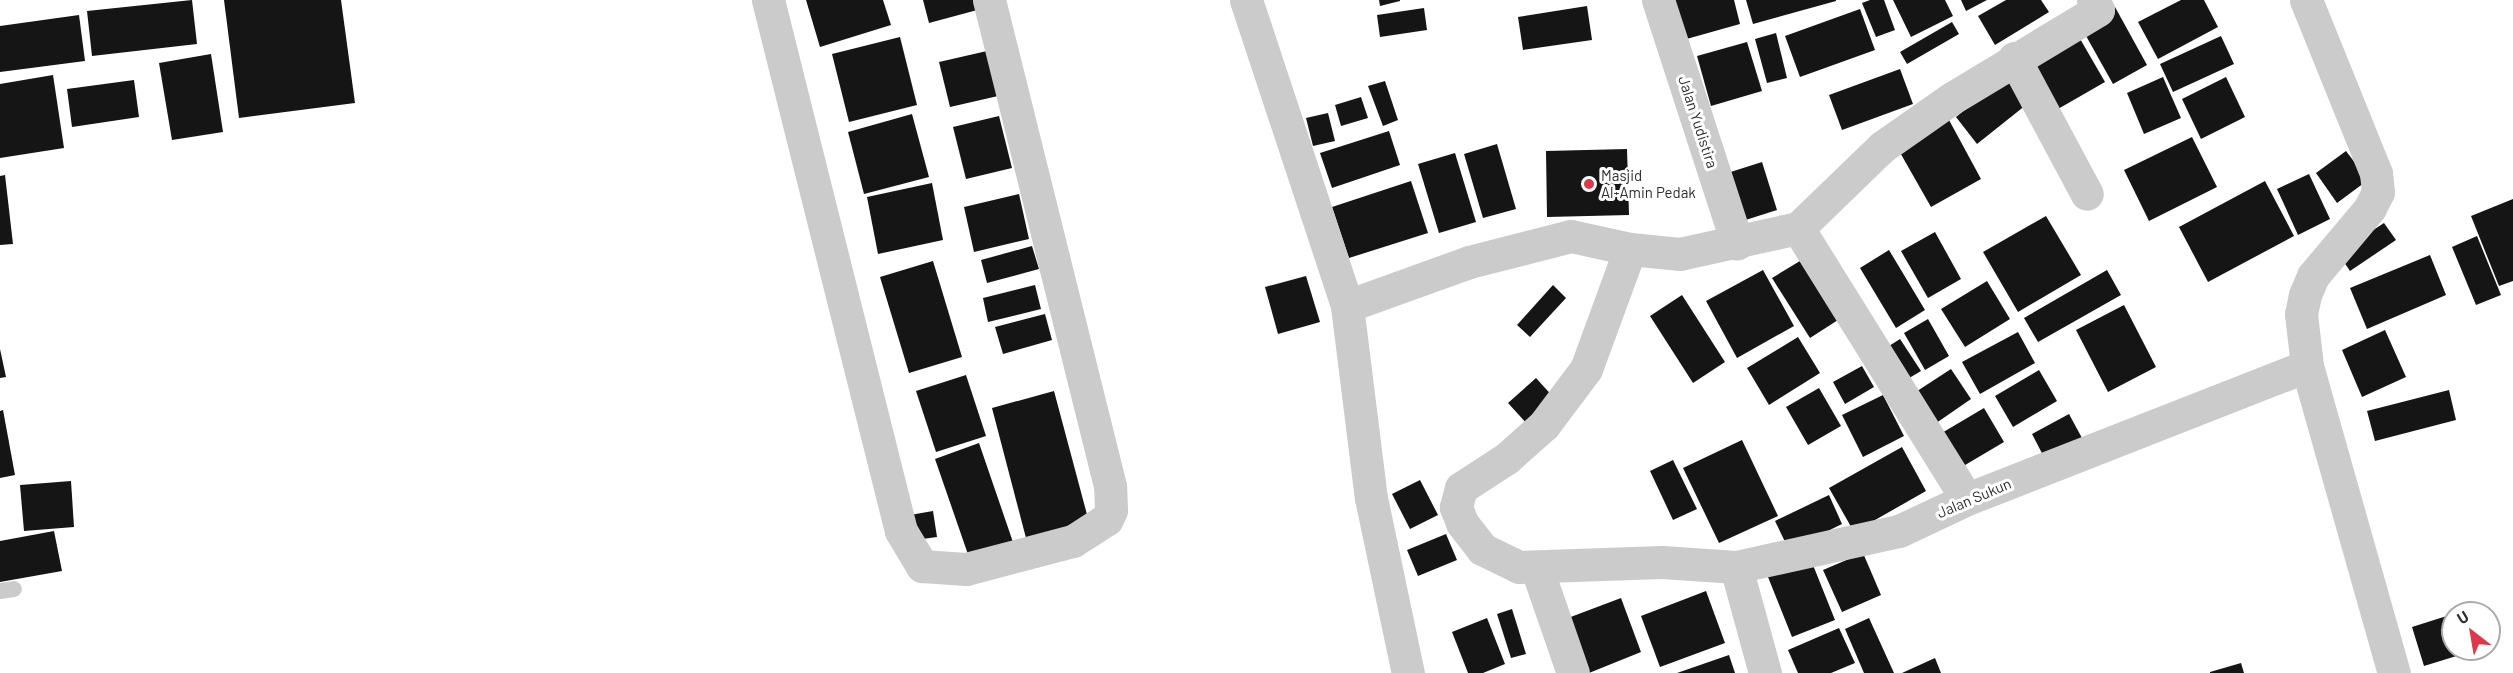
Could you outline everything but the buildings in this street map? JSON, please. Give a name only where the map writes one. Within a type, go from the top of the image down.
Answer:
[{"type":"street","points":[[768,0],[901,531],[922,566],[966,568],[1074,541],[1107,519],[1111,510],[1107,475],[989,0]]},
{"type":"street","points":[[1246,0],[1347,306],[1371,498],[1408,673]]},
{"type":"street","name":"Jalan Yudistira","points":[[1658,0],[1737,243]]},
{"type":"street","points":[[2306,0],[2376,173],[2378,192],[2370,208],[2313,276],[2305,295],[2301,314],[2307,366],[2394,673]]},
{"type":"street","points":[[1347,306],[1468,262],[1571,236],[1630,249],[1680,254],[1798,228],[1882,147],[2014,58],[2104,3]]},
{"type":"street","points":[[2014,58],[2087,194]]},
{"type":"street","points":[[1798,228],[1967,499]]},
{"type":"street","name":"Jalan Sukun","points":[[1630,249],[1586,369],[1544,425],[1507,458],[1461,488],[1456,507],[1462,523],[1482,549],[1518,567],[1536,569],[1662,562],[1736,567],[1899,531],[1967,499],[2307,366]]},
{"type":"street","points":[[1736,567],[1765,673]]},
{"type":"street","points":[[1536,569],[1573,673]]},
{"type":"place","name":"Masjid Al-Amin Pedak","points":[[1589,184]]}]
